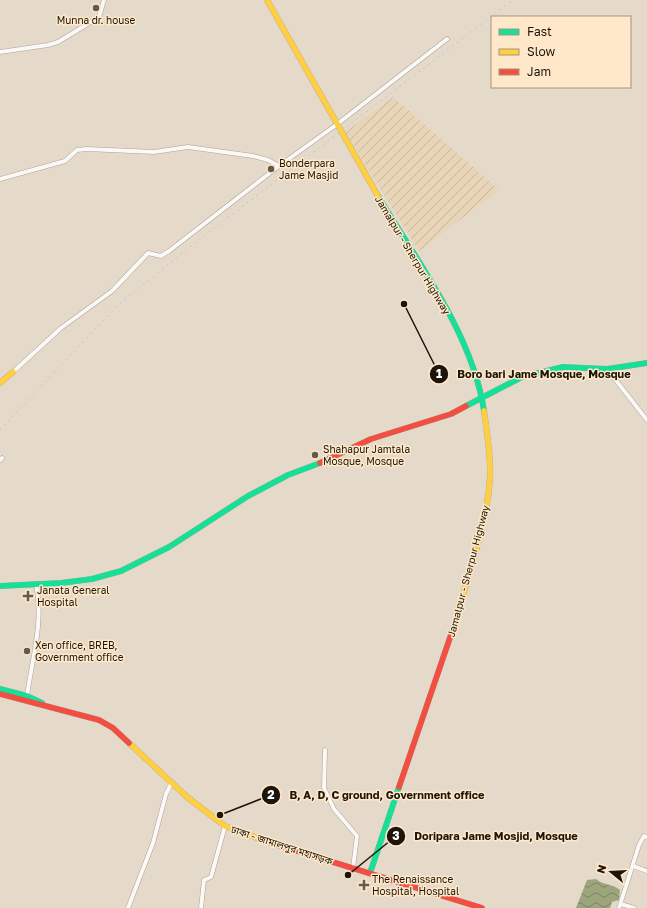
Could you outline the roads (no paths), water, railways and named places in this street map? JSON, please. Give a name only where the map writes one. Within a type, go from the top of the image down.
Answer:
[{"type":"main road","name":"Jamalpur - Sherpur Highway","points":[[267,0],[336,126],[450,315],[470,356],[482,398],[488,439],[490,477],[484,517],[453,629],[370,873]]},
{"type":"main road","points":[[0,586],[92,579],[120,571],[169,547],[248,496],[288,475],[310,468],[370,439],[451,414],[522,378],[562,367],[607,369],[647,363]]},
{"type":"main road","points":[[0,383],[13,372]]},
{"type":"main road","points":[[0,689],[27,696],[48,705]]},
{"type":"main road","name":"ঢাকা - জামালপুর মহাসড়ক","points":[[0,694],[48,705],[99,720],[114,728],[188,797],[225,826],[261,840],[482,908]]},
{"type":"street","points":[[0,52],[48,45],[58,42],[73,31],[99,17],[104,0]]},
{"type":"street","points":[[13,372],[61,328],[112,291],[148,253],[161,256],[169,251],[279,166],[336,126],[447,39]]},
{"type":"street","points":[[0,179],[65,161],[77,150],[87,149],[154,152],[188,147],[253,156],[268,160],[279,166]]},
{"type":"street","points":[[607,369],[647,420]]},
{"type":"street","points":[[27,696],[38,636],[38,597],[36,584]]},
{"type":"street","points":[[325,750],[324,788],[334,809],[357,836],[353,868]]},
{"type":"street","points":[[128,908],[153,843],[166,794],[172,782]]},
{"type":"street","points":[[201,908],[204,880],[211,877],[225,826]]},
{"type":"street","points":[[634,908],[620,906],[644,836],[647,837]]},
{"type":"street","points":[[633,866],[647,871]]},
{"type":"water","points":[[596,879],[620,890],[619,900],[612,902],[610,908],[576,908],[587,880]]},
{"type":"railway","points":[[492,16],[513,0]]},
{"type":"railway","points":[[0,430],[117,306],[201,238],[491,17]]},
{"type":"place","name":"Munna dr. house","points":[[96,8]]},
{"type":"place","name":"Bonderpara Jame Masjid","points":[[271,169]]},
{"type":"place","name":"Boro bari Jame Mosque, Mosque","points":[[404,304]]},
{"type":"place","name":"Shahapur Jamtala Mosque, Mosque","points":[[315,455]]},
{"type":"place","name":"Janata General Hospital","points":[[28,596]]},
{"type":"place","name":"Xen office, BREB, Government office","points":[[27,651]]},
{"type":"place","name":"B, A, D, C ground, Government office","points":[[220,815]]},
{"type":"place","name":"Doripara Jame Mosjid, Mosque","points":[[348,875]]},
{"type":"place","name":"The Renaissance Hospital, Hospital","points":[[364,885]]}]
